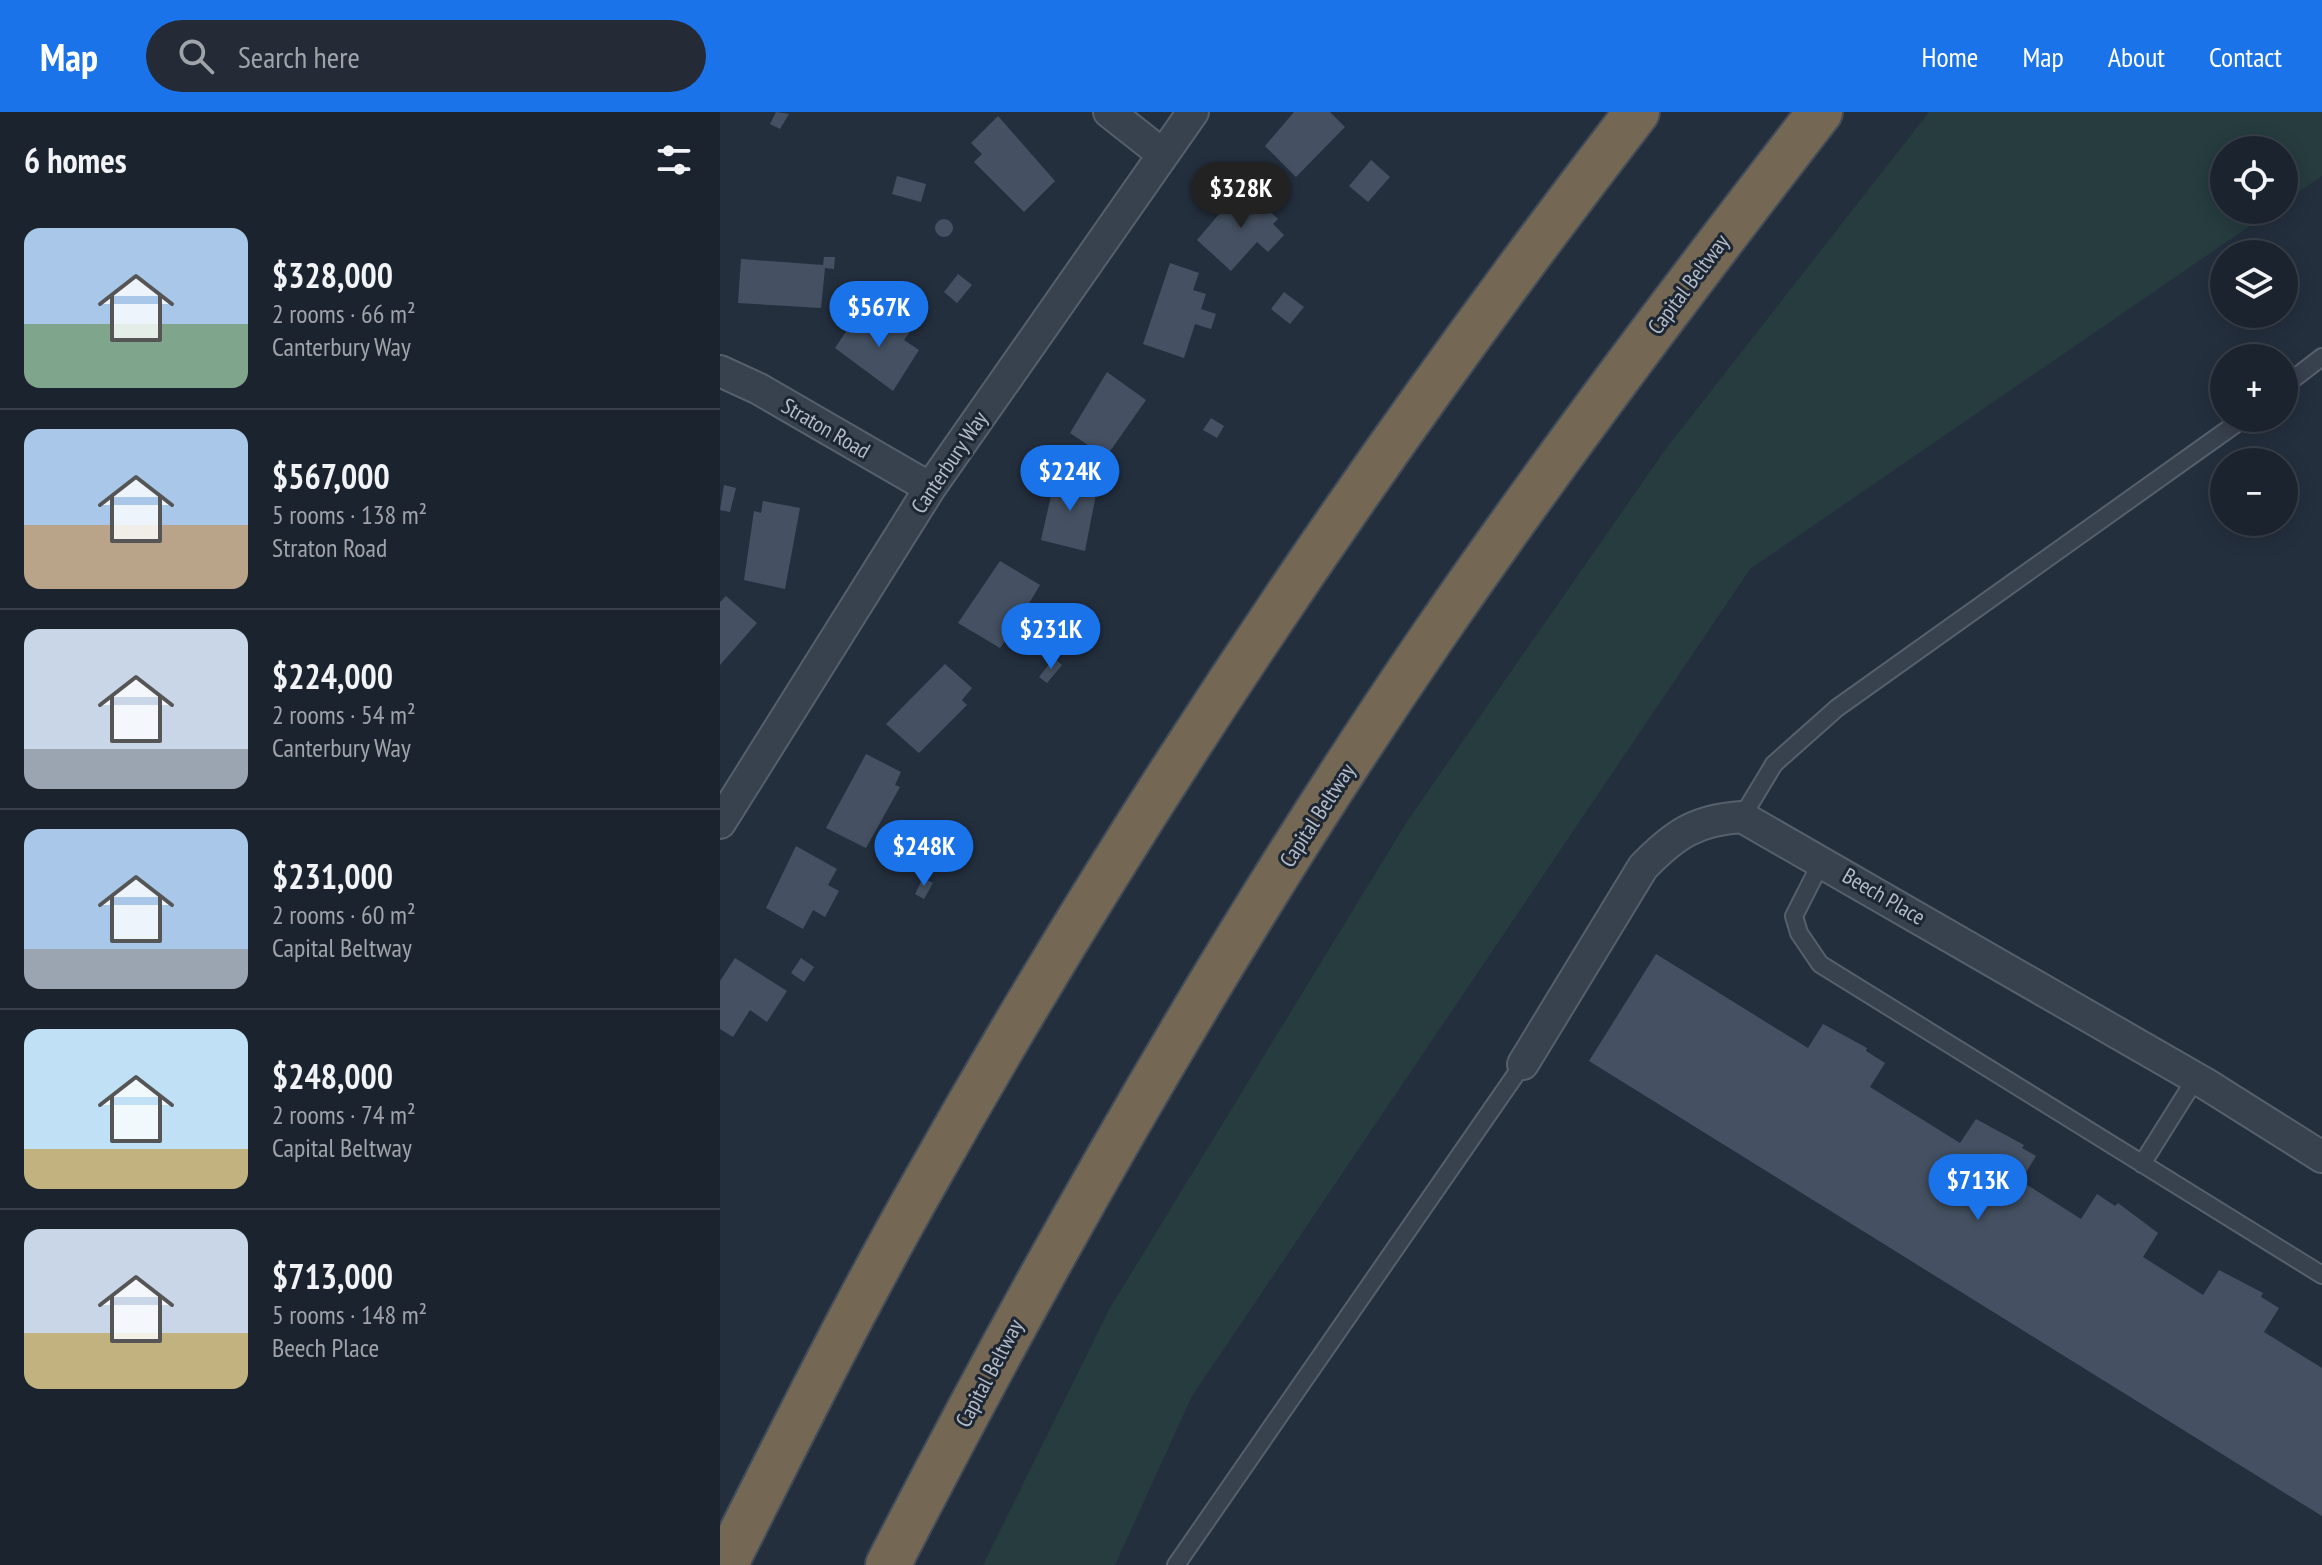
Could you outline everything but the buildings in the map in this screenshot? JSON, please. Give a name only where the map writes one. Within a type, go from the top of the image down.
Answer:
[{"type":"highway","points":[[725,1565],[811,1393],[924,1184],[1044,977],[1178,759],[1312,557],[1428,392],[1637,112]]},
{"type":"highway","name":"Capital Beltway","points":[[888,1565],[1052,1253],[1301,838],[1432,638],[1577,433],[1820,112]]},
{"type":"street","points":[[1109,112],[1161,153]]},
{"type":"street","name":"Canterbury Way","points":[[720,823],[930,488],[1161,153],[1193,112]]},
{"type":"street","name":"Straton Road","points":[[720,371],[759,389],[930,488]]},
{"type":"street","points":[[1523,1064],[1643,867],[1667,842],[1707,819],[1742,817]]},
{"type":"street","name":"Beech Place","points":[[1742,817],[2196,1078],[2322,1157]]},
{"type":"lane","points":[[2298,375],[2322,357]]},
{"type":"lane","points":[[1742,817],[1774,764],[1837,708],[2224,432]]},
{"type":"lane","points":[[1822,861],[1794,916],[1799,933],[1820,964],[2322,1275]]},
{"type":"lane","points":[[1176,1565],[1523,1064]]},
{"type":"lane","points":[[2142,1164],[2196,1078]]},
{"type":"green space","points":[[1929,112],[2322,112],[2322,176],[2298,192],[2298,136],[2210,136],[2210,224],[2253,224],[2229,240],[2210,240],[2210,253],[1750,569],[1192,1396],[1115,1565],[983,1565],[1110,1308],[1408,820],[1665,450]]}]
